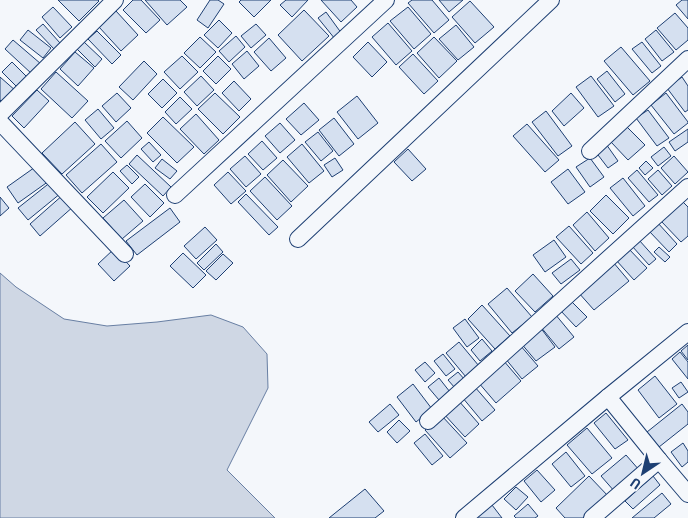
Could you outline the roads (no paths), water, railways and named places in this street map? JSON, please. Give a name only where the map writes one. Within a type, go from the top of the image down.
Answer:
[{"type":"street","points":[[0,114],[115,0]]},
{"type":"street","points":[[175,195],[386,0]]},
{"type":"street","points":[[298,240],[551,0]]},
{"type":"street","points":[[590,151],[688,59]]},
{"type":"street","points":[[0,122],[125,254]]},
{"type":"street","points":[[428,421],[688,188]]},
{"type":"street","points":[[464,518],[688,332]]},
{"type":"street","points":[[608,397],[659,460],[682,474],[688,494]]},
{"type":"street","points":[[592,518],[659,460]]}]
